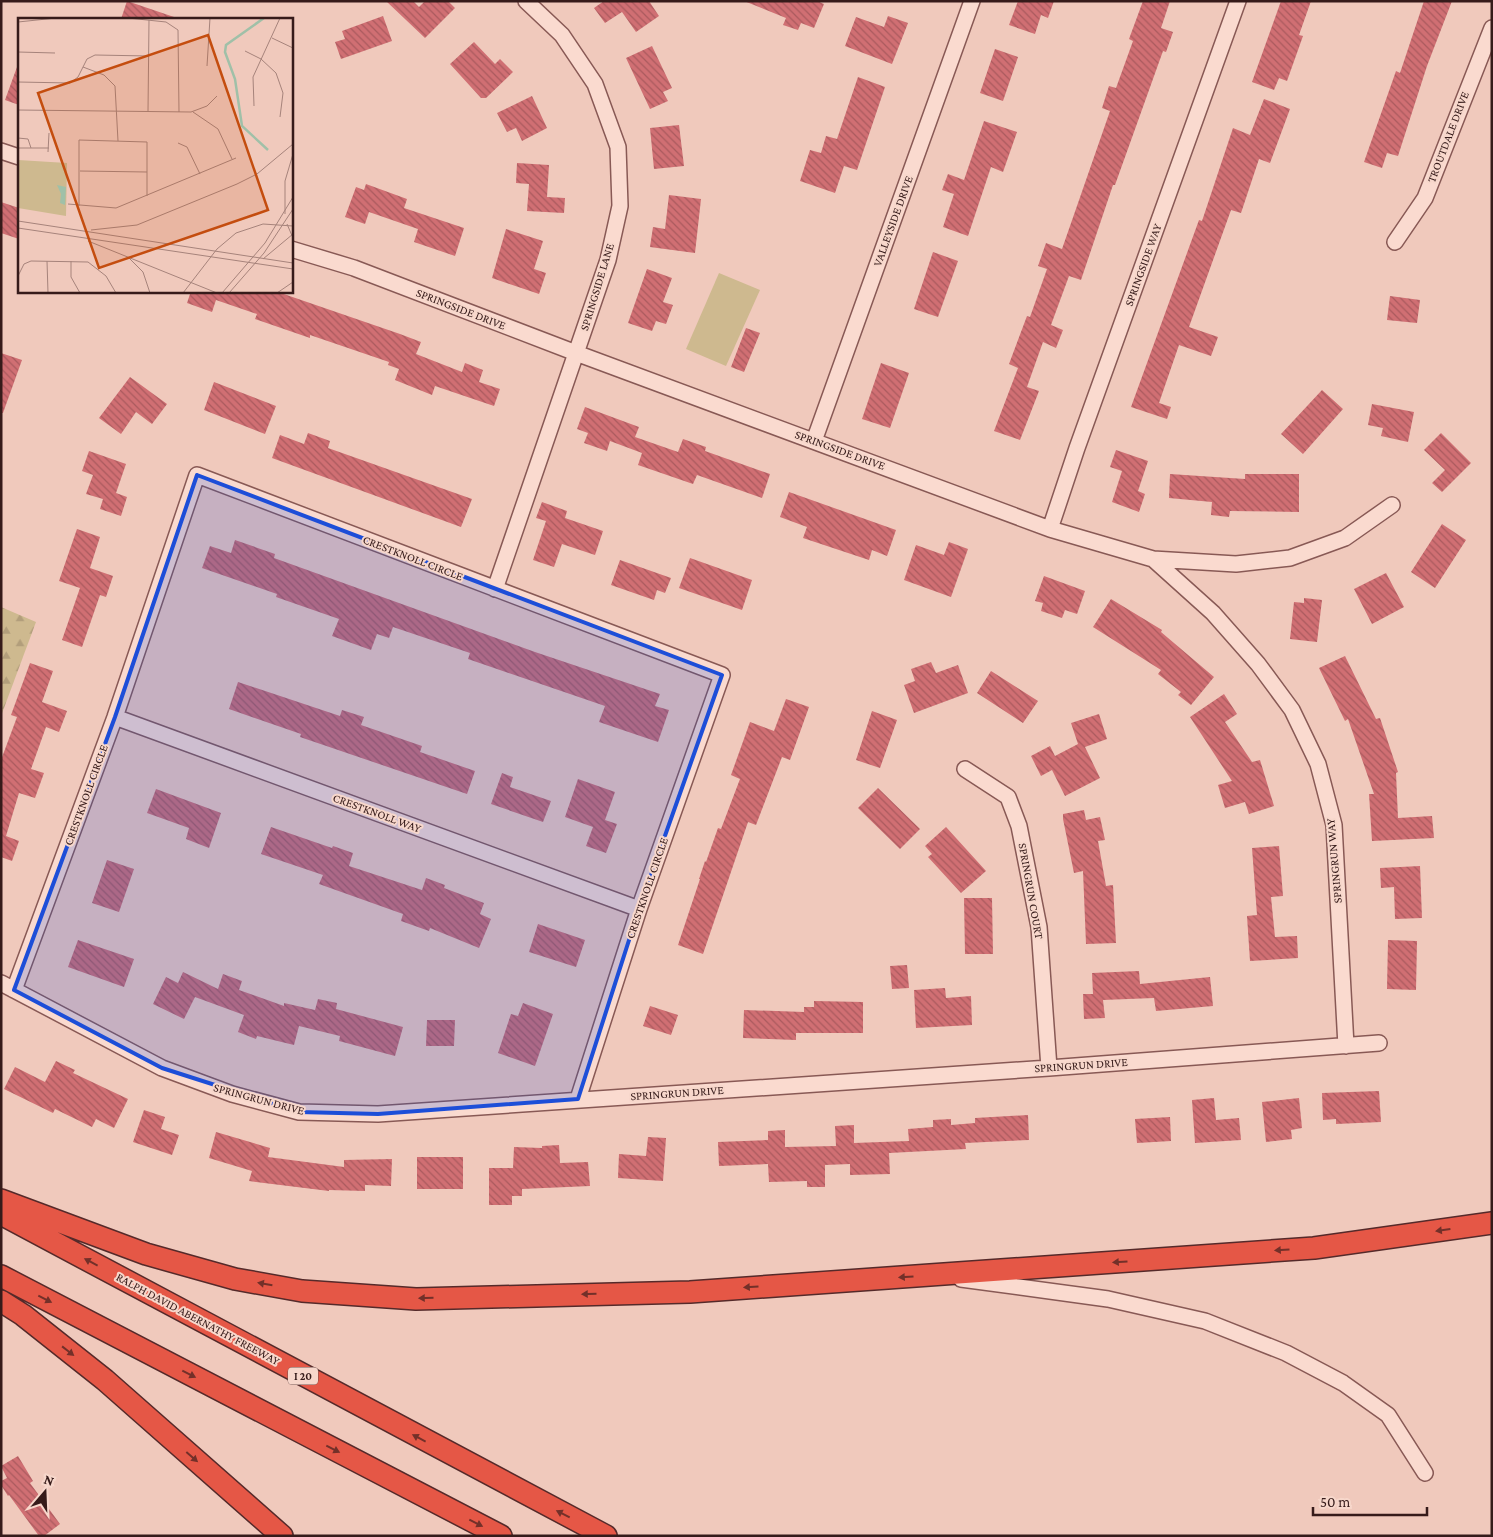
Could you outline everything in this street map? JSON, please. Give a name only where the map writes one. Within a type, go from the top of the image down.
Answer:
[{"type":"highway","points":[[1,1200],[146,1254],[235,1279],[302,1291],[416,1298],[690,1292],[1314,1248],[1492,1223]]},
{"type":"highway","name":"RALPH DAVID ABERNATHY FREEWAY","points":[[1,1214],[606,1536]]},
{"type":"highway","points":[[1,1276],[501,1536]]},
{"type":"highway","points":[[1,1301],[23,1315],[105,1380],[282,1536]]},
{"type":"highway","points":[[217,1479],[256,1523],[264,1536]]},
{"type":"street","name":"SPRINGSIDE LANE","points":[[495,589],[608,260],[620,206],[618,147],[595,84],[562,35],[526,1]]},
{"type":"street","name":"SPRINGSIDE WAY","points":[[1050,529],[1083,430],[1238,1]]},
{"type":"street","name":"VALLEYSIDE DRIVE","points":[[814,441],[967,3]]},
{"type":"street","name":"TROUTDALE DRIVE","points":[[1395,242],[1425,198],[1492,28]]},
{"type":"street","points":[[1,151],[18,157]]},
{"type":"street","name":"SPRINGSIDE DRIVE","points":[[292,249],[354,268],[576,353],[1050,529],[1153,559],[1236,564],[1290,558],[1345,538],[1392,505]]},
{"type":"street","name":"CRESTKNOLL CIRCLE","points":[[8,987],[114,717],[197,475],[722,675],[639,909],[578,1100]]},
{"type":"street","name":"SPRINGRUN WAY","points":[[1153,559],[1213,613],[1258,664],[1292,710],[1318,764],[1334,825],[1346,1046]]},
{"type":"street","name":"CRESTKNOLL WAY","points":[[114,717],[639,909]]},
{"type":"street","name":"SPRINGRUN COURT","points":[[964,769],[1008,797],[1019,826],[1040,927],[1049,1068]]},
{"type":"street","name":"SPRINGRUN DRIVE","points":[[8,987],[162,1068],[232,1094],[299,1112],[378,1114],[1049,1068],[1379,1043]]},
{"type":"street","points":[[930,1275],[1108,1299],[1205,1321],[1286,1353],[1343,1383],[1388,1414],[1425,1473]]},
{"type":"highlighted area","points":[[197,475],[722,675],[639,909],[578,1099],[378,1114],[299,1112],[162,1068],[14,990],[115,717]]},
{"type":"green space","points":[[719,273],[760,290],[726,366],[686,349]]},
{"type":"green space","points":[[1,607],[36,622],[1,716]]},
{"type":"building","points":[[127,1],[174,17],[174,18],[121,18]]},
{"type":"building","points":[[386,1],[413,1],[419,7],[425,1],[448,1],[455,8],[425,38]]},
{"type":"building","points":[[604,1],[649,1],[659,16],[636,32],[622,12],[605,23],[594,8]]},
{"type":"building","points":[[744,1],[817,1],[824,4],[814,28],[801,23],[798,30],[783,25],[786,18]]},
{"type":"building","points":[[1018,1],[1054,1],[1048,18],[1041,15],[1035,34],[1009,25]]},
{"type":"building","points":[[1143,1],[1170,1],[1161,28],[1173,32],[1166,52],[1163,51],[1115,185],[1113,185],[1081,280],[1069,276],[1051,325],[1063,330],[1056,348],[1043,342],[1027,387],[1039,391],[1020,440],[994,431],[1018,368],[1009,364],[1027,316],[1030,317],[1047,269],[1038,266],[1046,243],[1062,249],[1110,111],[1102,108],[1109,86],[1116,88],[1133,41],[1129,39]]},
{"type":"building","points":[[1281,1],[1311,1],[1299,35],[1303,36],[1287,81],[1279,78],[1274,90],[1252,82]]},
{"type":"building","points":[[1424,1],[1452,1],[1427,66],[1398,156],[1387,153],[1382,168],[1364,162],[1396,71],[1400,73]]},
{"type":"building","points":[[383,16],[392,41],[341,59],[335,42],[345,39],[342,31]]},
{"type":"building","points":[[888,16],[908,23],[892,64],[845,46],[856,17],[884,27]]},
{"type":"building","points":[[474,42],[495,64],[500,59],[513,72],[486,98],[481,98],[450,64]]},
{"type":"building","points":[[652,46],[672,88],[663,92],[668,101],[650,109],[626,58]]},
{"type":"building","points":[[995,49],[1018,57],[1003,101],[980,93]]},
{"type":"building","points":[[17,67],[18,67],[18,105],[5,100]]},
{"type":"building","points":[[858,77],[885,87],[857,170],[844,166],[835,193],[800,181],[810,150],[821,153],[826,136],[837,139]]},
{"type":"building","points":[[532,96],[547,128],[522,141],[516,128],[507,132],[497,113]]},
{"type":"building","points":[[1264,99],[1290,109],[1270,163],[1259,159],[1241,213],[1231,210],[1189,327],[1218,337],[1211,356],[1179,345],[1159,403],[1171,407],[1167,419],[1131,407],[1199,220],[1202,221],[1233,128],[1250,135]]},
{"type":"building","points":[[984,121],[1017,132],[1003,172],[991,167],[968,236],[943,227],[954,194],[942,190],[948,174],[964,180]]},
{"type":"building","points":[[679,125],[684,166],[654,169],[650,128]]},
{"type":"building","points":[[517,163],[549,165],[547,197],[565,198],[564,213],[527,211],[529,184],[516,183]]},
{"type":"building","points":[[366,184],[407,199],[404,208],[464,228],[455,256],[414,242],[418,229],[369,212],[365,224],[345,217],[356,187],[364,190]]},
{"type":"building","points":[[669,195],[701,199],[695,253],[650,247],[653,227],[665,229]]},
{"type":"building","points":[[1,202],[18,208],[18,239],[1,233]]},
{"type":"building","points":[[506,229],[543,241],[534,269],[546,273],[539,294],[492,278]]},
{"type":"building","points":[[933,252],[958,261],[938,317],[914,309]]},
{"type":"building","points":[[647,269],[672,278],[663,302],[673,305],[666,324],[656,321],[652,331],[628,323]]},
{"type":"building","points":[[191,292],[278,292],[421,342],[416,354],[462,372],[465,363],[483,370],[479,382],[500,389],[494,406],[435,386],[432,395],[395,380],[399,369],[388,365],[389,362],[310,335],[310,338],[255,319],[257,314],[216,300],[212,312],[187,303]]},
{"type":"building","points":[[1390,296],[1420,300],[1417,323],[1387,320]]},
{"type":"building","points":[[746,328],[760,333],[744,372],[731,367]]},
{"type":"building","points":[[1,353],[22,360],[3,413],[1,413]]},
{"type":"building","points":[[881,363],[909,373],[890,428],[862,419]]},
{"type":"building","points":[[130,377],[167,404],[152,424],[136,412],[121,434],[99,418]]},
{"type":"building","points":[[214,382],[276,406],[265,434],[204,410]]},
{"type":"building","points":[[1322,390],[1343,409],[1303,454],[1281,434]]},
{"type":"building","points":[[1372,404],[1414,412],[1408,442],[1381,436],[1383,428],[1368,425]]},
{"type":"building","points":[[585,407],[639,427],[635,437],[678,452],[683,439],[706,447],[705,451],[770,474],[762,498],[697,475],[693,484],[638,465],[642,453],[610,441],[607,451],[584,443],[588,433],[577,429]]},
{"type":"building","points":[[308,433],[330,441],[328,448],[472,499],[461,527],[272,458],[280,435],[304,444]]},
{"type":"building","points":[[1441,433],[1471,463],[1442,492],[1432,483],[1445,470],[1424,450]]},
{"type":"building","points":[[1116,450],[1148,461],[1138,491],[1145,494],[1139,512],[1112,502],[1122,471],[1110,467]]},
{"type":"building","points":[[89,451],[126,464],[116,493],[127,497],[121,516],[100,509],[103,499],[86,494],[93,475],[82,471]]},
{"type":"building","points":[[1170,474],[1245,479],[1245,474],[1299,474],[1299,512],[1230,511],[1229,517],[1211,515],[1212,502],[1169,498]]},
{"type":"building","points":[[789,492],[896,530],[887,556],[872,550],[869,560],[803,538],[807,527],[780,517]]},
{"type":"building","points":[[542,502],[567,511],[565,518],[603,531],[595,555],[562,544],[554,567],[533,560],[546,521],[536,518]]},
{"type":"building","points":[[1442,524],[1466,540],[1435,588],[1411,572]]},
{"type":"building","points":[[77,529],[100,537],[90,568],[113,576],[106,597],[100,595],[82,647],[62,640],[80,588],[59,581]]},
{"type":"building","points":[[235,540],[275,554],[274,558],[535,652],[660,694],[655,706],[669,710],[658,742],[599,722],[605,706],[468,659],[470,653],[393,627],[389,638],[377,634],[371,650],[332,636],[339,619],[276,597],[277,594],[202,568],[210,546],[231,553]]},
{"type":"building","points":[[949,542],[968,549],[951,597],[904,580],[916,545],[944,555]]},
{"type":"building","points":[[690,558],[752,580],[742,610],[679,588]]},
{"type":"building","points":[[620,560],[671,578],[665,593],[657,590],[654,600],[611,585]]},
{"type":"building","points":[[1386,573],[1404,607],[1372,624],[1354,589]]},
{"type":"building","points":[[1044,576],[1085,591],[1077,614],[1065,610],[1062,618],[1041,611],[1043,603],[1035,601]]},
{"type":"building","points":[[1304,598],[1322,600],[1317,642],[1290,639],[1294,602],[1304,603]]},
{"type":"building","points":[[1111,599],[1162,630],[1161,632],[1214,677],[1191,705],[1178,695],[1181,692],[1158,674],[1161,670],[1093,627]]},
{"type":"building","points":[[1345,656],[1376,719],[1380,718],[1398,772],[1396,773],[1398,818],[1432,816],[1434,838],[1372,841],[1369,794],[1374,794],[1348,719],[1345,721],[1319,668]]},
{"type":"building","points":[[931,662],[936,673],[958,665],[968,693],[914,713],[904,685],[915,681],[911,669]]},
{"type":"building","points":[[30,663],[53,671],[42,702],[67,711],[59,732],[46,727],[31,769],[44,773],[35,798],[19,793],[6,836],[19,841],[12,861],[1,857],[1,760],[17,717],[11,715]]},
{"type":"building","points":[[991,671],[1038,701],[1023,723],[977,693]]},
{"type":"building","points":[[238,682],[340,716],[342,710],[364,717],[361,725],[422,746],[420,752],[475,771],[467,794],[300,737],[301,734],[229,709]]},
{"type":"building","points":[[1224,694],[1237,714],[1225,722],[1252,762],[1260,760],[1274,806],[1249,814],[1245,802],[1225,808],[1218,785],[1232,781],[1190,717]]},
{"type":"building","points":[[786,699],[809,707],[790,760],[782,757],[756,825],[748,822],[703,954],[678,945],[705,861],[718,828],[721,829],[740,779],[731,775],[750,722],[774,731]]},
{"type":"building","points":[[872,711],[897,720],[880,768],[856,760]]},
{"type":"building","points":[[1099,714],[1107,739],[1085,747],[1100,778],[1065,796],[1052,770],[1041,776],[1031,756],[1050,746],[1055,756],[1078,744],[1071,723]]},
{"type":"building","points":[[502,773],[513,777],[510,787],[551,801],[543,822],[491,804]]},
{"type":"building","points":[[578,779],[615,792],[605,820],[617,824],[606,853],[586,846],[593,827],[565,817]]},
{"type":"building","points":[[878,788],[920,829],[900,849],[858,808]]},
{"type":"building","points":[[156,789],[221,813],[209,848],[186,839],[189,828],[147,813]]},
{"type":"building","points":[[1084,810],[1086,820],[1100,817],[1105,840],[1098,841],[1106,886],[1113,885],[1116,943],[1086,944],[1083,871],[1074,873],[1063,819],[1063,814]]},
{"type":"building","points":[[271,827],[332,848],[333,846],[353,853],[349,866],[422,890],[426,878],[445,885],[444,888],[484,903],[480,914],[491,919],[479,948],[430,928],[429,931],[401,921],[403,914],[319,884],[323,875],[261,854]]},
{"type":"building","points":[[946,827],[986,871],[961,893],[928,857],[932,854],[925,846]]},
{"type":"building","points":[[1279,846],[1283,896],[1271,897],[1275,937],[1297,936],[1298,958],[1250,961],[1247,916],[1257,915],[1252,848]]},
{"type":"building","points":[[107,860],[134,869],[119,912],[92,903]]},
{"type":"building","points":[[1420,866],[1422,918],[1395,919],[1394,887],[1381,888],[1380,868]]},
{"type":"building","points":[[964,898],[992,898],[993,954],[965,954]]},
{"type":"building","points":[[538,924],[585,940],[576,967],[529,952]]},
{"type":"building","points":[[78,940],[134,959],[124,987],[68,967]]},
{"type":"building","points":[[1388,940],[1417,941],[1416,990],[1387,989]]},
{"type":"building","points":[[907,965],[909,988],[892,989],[890,966]]},
{"type":"building","points":[[1139,971],[1140,984],[1210,977],[1213,1006],[1156,1011],[1154,998],[1103,1000],[1105,1018],[1084,1019],[1083,994],[1093,994],[1092,973]]},
{"type":"building","points":[[183,972],[218,989],[223,974],[242,981],[239,990],[284,1006],[284,1003],[315,1010],[318,999],[337,1003],[336,1009],[403,1027],[395,1056],[339,1041],[340,1036],[299,1026],[294,1045],[257,1036],[256,1039],[238,1032],[244,1015],[195,997],[184,1019],[153,1004],[166,977],[178,983]]},
{"type":"building","points":[[945,988],[946,998],[971,996],[972,1025],[916,1028],[914,990]]},
{"type":"building","points":[[814,1001],[863,1002],[863,1033],[796,1033],[796,1040],[743,1038],[744,1010],[804,1012],[804,1007],[814,1007]]},
{"type":"building","points":[[523,1003],[553,1014],[535,1066],[498,1053],[511,1014],[518,1016]]},
{"type":"building","points":[[650,1006],[678,1015],[671,1035],[643,1026]]},
{"type":"building","points":[[427,1020],[455,1020],[454,1046],[426,1046]]},
{"type":"building","points":[[56,1061],[75,1070],[73,1073],[128,1099],[114,1128],[96,1119],[92,1127],[55,1109],[53,1113],[4,1089],[15,1067],[45,1082]]},
{"type":"building","points":[[1379,1091],[1381,1122],[1336,1124],[1336,1119],[1323,1120],[1322,1093]]},
{"type":"building","points":[[1214,1098],[1216,1120],[1239,1118],[1241,1140],[1195,1143],[1192,1100]]},
{"type":"building","points":[[1299,1098],[1302,1128],[1291,1130],[1292,1139],[1266,1142],[1262,1102]]},
{"type":"building","points":[[144,1110],[165,1117],[161,1129],[179,1135],[172,1155],[133,1142]]},
{"type":"building","points":[[1028,1115],[1029,1140],[965,1143],[966,1149],[889,1153],[890,1174],[850,1175],[850,1164],[825,1165],[825,1187],[807,1187],[807,1181],[769,1182],[768,1164],[719,1166],[718,1142],[768,1140],[768,1131],[785,1130],[785,1147],[836,1146],[835,1126],[854,1125],[854,1143],[909,1141],[908,1129],[933,1127],[933,1120],[951,1119],[951,1125],[975,1123],[975,1118]]},
{"type":"building","points":[[1170,1117],[1171,1141],[1137,1143],[1135,1119]]},
{"type":"building","points":[[216,1132],[270,1148],[268,1157],[344,1167],[344,1160],[392,1159],[391,1186],[365,1185],[365,1191],[329,1191],[249,1181],[252,1171],[209,1158]]},
{"type":"building","points":[[648,1137],[666,1138],[663,1181],[618,1178],[619,1154],[646,1156]]},
{"type":"building","points":[[559,1145],[560,1163],[588,1162],[590,1186],[522,1189],[522,1196],[512,1196],[512,1205],[489,1205],[489,1168],[513,1168],[514,1147],[542,1148],[542,1146]]},
{"type":"building","points":[[417,1157],[463,1157],[463,1189],[417,1189]]},
{"type":"building","points":[[18,1456],[33,1481],[30,1483],[60,1524],[44,1536],[39,1536],[1,1485],[1,1481],[7,1478],[1,1466]]}]
